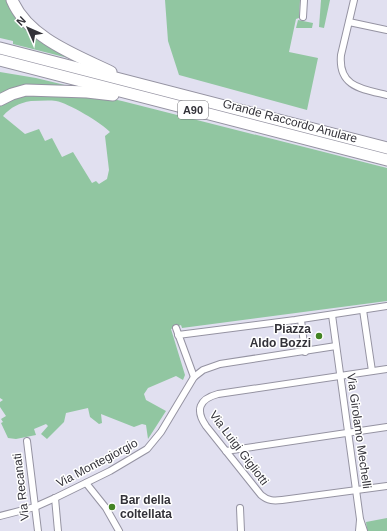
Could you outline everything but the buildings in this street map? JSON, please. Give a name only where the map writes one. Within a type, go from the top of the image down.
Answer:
[{"type":"highway","points":[[12,0],[25,21],[43,38],[135,83]]},
{"type":"highway","name":"Grande Raccordo Anulare","points":[[0,48],[387,148]]},
{"type":"highway","name":"Grande Raccordo Anulare","points":[[0,60],[387,160]]},
{"type":"highway","points":[[0,100],[12,94],[26,90],[135,95]]},
{"type":"street","points":[[304,0],[304,17]]},
{"type":"street","points":[[354,0],[341,55],[341,67],[344,76],[350,83],[359,88],[387,95]]},
{"type":"street","points":[[349,22],[387,30]]},
{"type":"street","points":[[178,336],[301,320],[387,306]]},
{"type":"street","points":[[363,310],[372,371]]},
{"type":"street","points":[[176,328],[194,377],[203,370],[220,364],[336,346],[332,315]]},
{"type":"street","points":[[301,320],[305,352]]},
{"type":"street","name":"Via Girolamo Mechelli","points":[[336,346],[360,519],[364,531]]},
{"type":"street","name":"Via Luigi Gigliotti","points":[[387,369],[227,392],[206,398],[200,406],[200,417],[206,426],[261,495],[268,500],[282,500],[387,486]]},
{"type":"street","name":"Via Montegiorgio","points":[[0,516],[35,507],[55,498],[129,460],[149,447],[161,432],[194,377]]},
{"type":"street","points":[[226,451],[387,427]]},
{"type":"street","name":"Via Recanati","points":[[27,441],[38,531]]},
{"type":"street","points":[[86,483],[106,508],[119,531]]},
{"type":"street","points":[[55,498],[58,531]]},
{"type":"street","points":[[240,508],[242,531]]},
{"type":"street","name":"Via Girolamo Mechelli","points":[[359,531],[360,519]]},
{"type":"green space","points":[[0,0],[10,0],[11,5],[80,61],[13,44],[13,41],[0,38]]},
{"type":"green space","points":[[165,0],[300,0],[299,18],[296,19],[289,52],[318,58],[307,110],[179,75],[168,41]]},
{"type":"green space","points":[[321,0],[330,0],[324,28],[319,27]]},
{"type":"green space","points":[[298,20],[313,23],[312,28],[296,28]]},
{"type":"green space","points":[[0,72],[36,78],[69,86],[0,96]]},
{"type":"green space","points":[[18,94],[98,96],[387,168],[387,301],[182,328],[181,325],[171,329],[185,375],[183,380],[176,376],[148,388],[144,394],[146,400],[166,411],[148,439],[146,425],[142,424],[134,427],[101,414],[102,423],[99,424],[90,417],[88,408],[66,413],[64,422],[47,439],[41,434],[48,426],[46,424],[34,429],[36,435],[16,439],[8,438],[1,423],[3,422],[1,419],[6,416],[0,407],[0,402],[3,400],[0,398],[0,102]],"holes":[[[31,101],[56,101],[76,109],[93,119],[110,132],[105,136],[109,170],[107,179],[99,184],[96,181],[92,183],[73,152],[62,157],[52,138],[45,141],[39,129],[25,134],[3,116],[19,104]]]},
{"type":"green space","points":[[387,518],[387,531],[367,531],[366,522]]},
{"type":"place","name":"Piazza Aldo Bozzi","points":[[319,336]]},
{"type":"place","name":"Bar della coltellata","points":[[112,507]]}]
